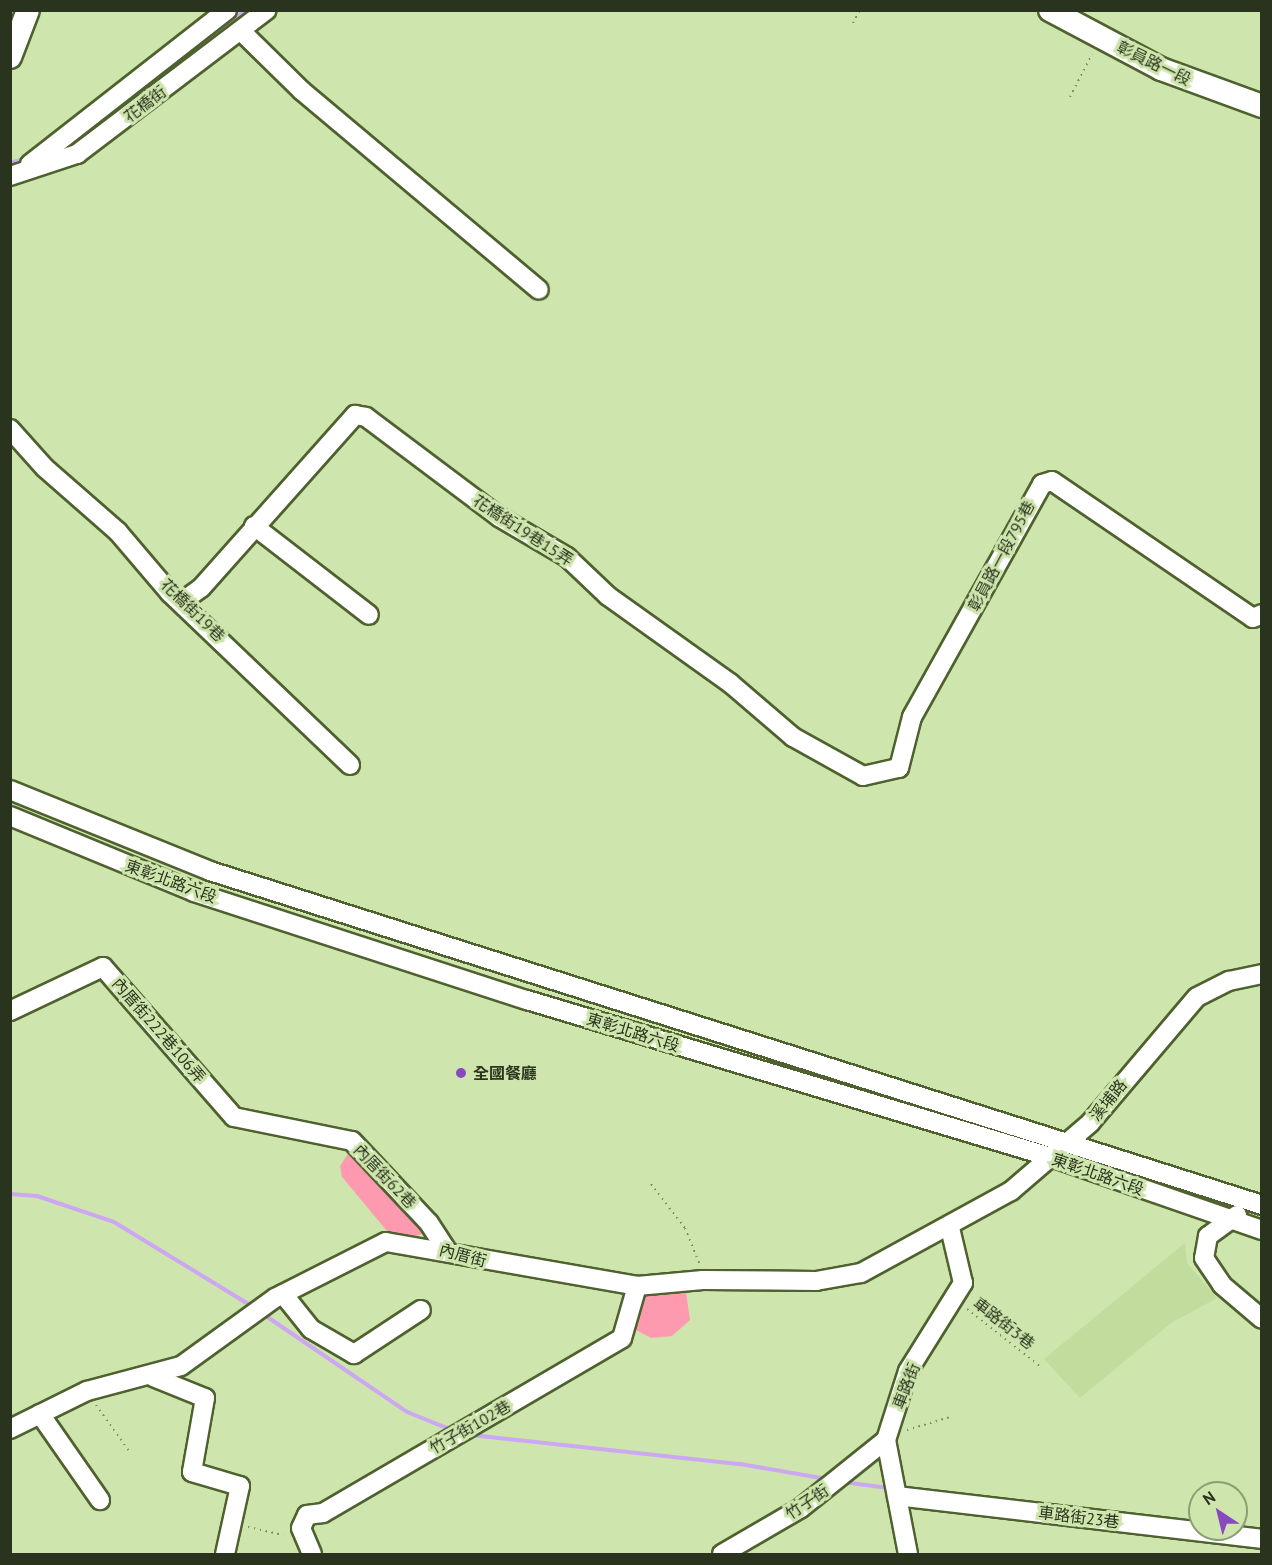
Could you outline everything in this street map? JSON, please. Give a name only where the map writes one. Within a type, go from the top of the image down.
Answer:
[{"type":"main road","points":[[10,57],[28,10]]},
{"type":"main road","name":"彰員路一段","points":[[1050,10],[1161,69],[1262,106]]},
{"type":"street","points":[[10,176],[44,156],[69,129],[227,10]]},
{"type":"street","name":"花橋街","points":[[10,176],[77,154],[242,32],[267,10]]},
{"type":"street","points":[[242,32],[302,91],[539,290]]},
{"type":"street","points":[[165,57],[182,77]]},
{"type":"street","name":"花橋街19巷15弄","points":[[183,601],[201,588],[345,420],[366,417],[499,517],[567,557],[608,596],[730,683],[793,737],[863,776],[899,768]]},
{"type":"street","name":"花橋街19巷","points":[[10,429],[350,765]]},
{"type":"street","name":"彰員路一段795巷","points":[[899,768],[912,717],[1042,484],[1052,481],[1253,618],[1262,614]]},
{"type":"street","points":[[254,526],[369,615]]},
{"type":"street","name":"東彰北路六段","points":[[10,790],[221,875],[1259,1203]]},
{"type":"street","name":"東彰北路六段","points":[[10,816],[194,892],[527,1000],[1054,1158],[1262,1230]]},
{"type":"street","name":"內厝街222巷106弄","points":[[10,1011],[103,967],[234,1117]]},
{"type":"street","name":"溪埔路","points":[[950,1228],[1054,1158],[1197,997],[1229,981],[1262,974]]},
{"type":"street","name":"內厝街62巷","points":[[234,1117],[352,1141],[429,1222],[446,1249]]},
{"type":"street","points":[[1259,1203],[1208,1236],[1204,1258],[1221,1285],[1262,1319]]},
{"type":"street","name":"內厝街","points":[[10,1429],[87,1391],[153,1377],[181,1366],[283,1293],[386,1242],[446,1249],[477,1260],[637,1286],[703,1280],[816,1281],[861,1273],[950,1228]]},
{"type":"street","name":"車路街","points":[[908,1554],[887,1436],[908,1371],[963,1282],[950,1228]]},
{"type":"street","name":"竹子街102巷","points":[[312,1554],[301,1528],[307,1515],[323,1513],[622,1338],[637,1286]]},
{"type":"street","points":[[283,1293],[311,1329],[354,1353],[421,1310]]},
{"type":"street","points":[[153,1377],[205,1398],[192,1472],[240,1486],[225,1554]]},
{"type":"street","points":[[40,1414],[100,1500]]},
{"type":"street","name":"竹子街","points":[[722,1554],[801,1508],[887,1436]]},
{"type":"street","name":"車路街23巷","points":[[897,1496],[1262,1539]]},
{"type":"path","points":[[853,24],[860,10]]},
{"type":"path","points":[[1070,97],[1101,37]]},
{"type":"path","points":[[651,1184],[685,1228],[703,1280]]},
{"type":"path","name":"車路街3巷","points":[[953,1298],[1041,1367]]},
{"type":"path","points":[[87,1391],[129,1451]]},
{"type":"path","points":[[887,1436],[950,1417]]},
{"type":"path","points":[[232,1523],[283,1535]]},
{"type":"shaded area","points":[[353,1146],[427,1232],[397,1243],[342,1177],[340,1166]]},
{"type":"shaded area","points":[[1185,1243],[1187,1263],[1217,1298],[1171,1323],[1080,1398],[1044,1359]]},
{"type":"shaded area","points":[[639,1291],[686,1292],[690,1320],[672,1336],[651,1338],[636,1330]]},
{"type":"waterway","points":[[157,82],[245,10]]},
{"type":"waterway","points":[[86,131],[116,114]]},
{"type":"waterway","points":[[10,163],[28,158]]},
{"type":"waterway","points":[[10,1194],[37,1196],[114,1222],[255,1308]]},
{"type":"waterway","points":[[263,1314],[407,1412],[452,1430]]},
{"type":"waterway","points":[[471,1435],[740,1464],[827,1479]]},
{"type":"waterway","points":[[843,1482],[889,1488]]},
{"type":"place","name":"全國餐廳","points":[[461,1073]]}]
